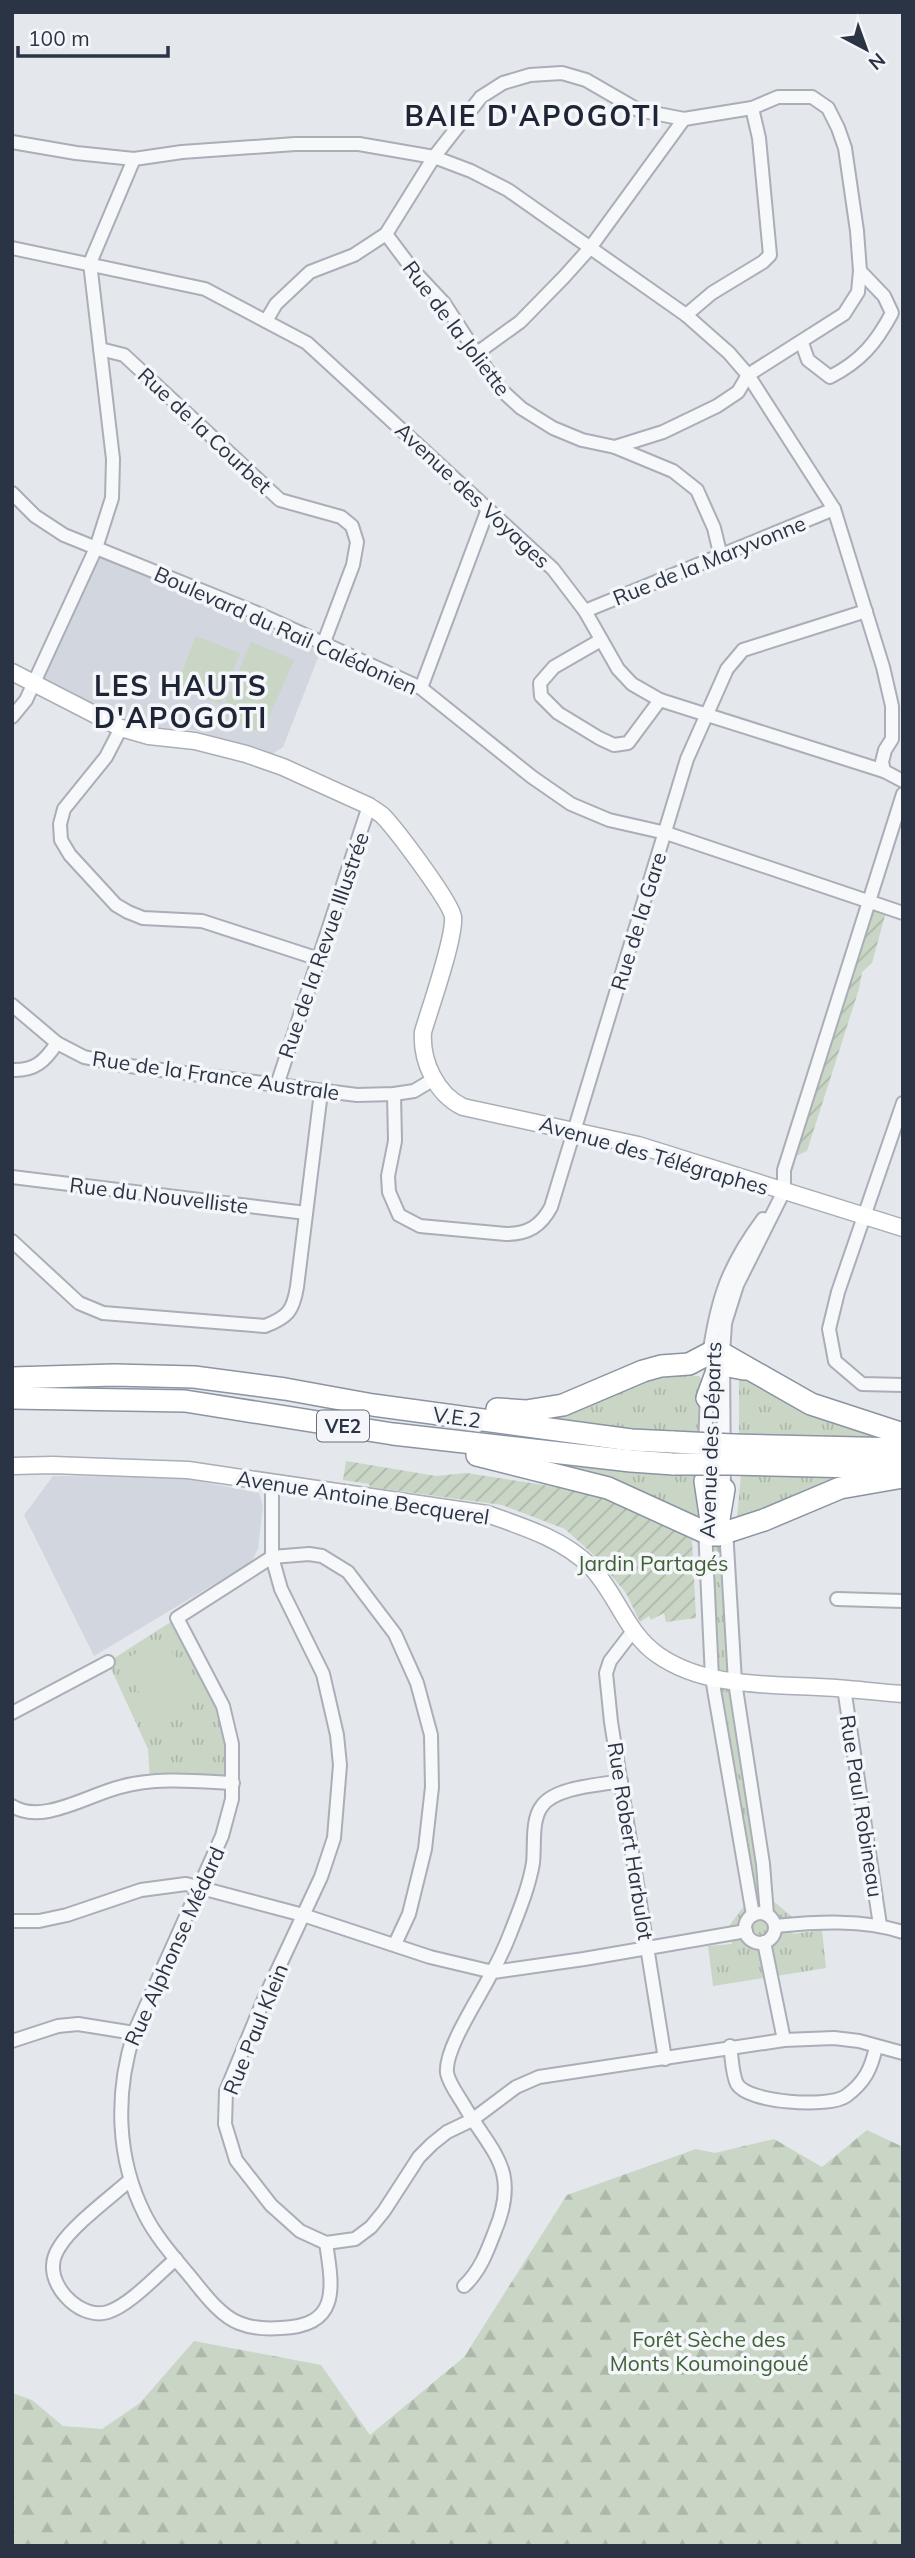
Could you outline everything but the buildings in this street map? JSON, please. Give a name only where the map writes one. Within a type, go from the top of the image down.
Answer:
[{"type":"highway","points":[[716,1362],[716,1396]]},
{"type":"highway","points":[[373,1405],[526,1411],[563,1405],[661,1366],[716,1362],[750,1371],[811,1404],[903,1434]]},
{"type":"highway","name":"V.E.2","points":[[12,1378],[194,1377],[373,1405],[631,1440],[673,1442],[733,1455],[903,1468]]},
{"type":"highway","name":"V.E.2","points":[[12,1398],[185,1401],[393,1434],[674,1464],[733,1455],[903,1449]]},
{"type":"highway","points":[[393,1434],[608,1488],[715,1530],[764,1520],[839,1488],[903,1477]]},
{"type":"highway","points":[[714,1485],[709,1512],[715,1530]]},
{"type":"street","points":[[266,321],[276,304],[310,272],[354,255],[386,234],[434,157],[481,97],[503,83],[530,75],[562,73],[586,80],[638,110],[684,119],[752,108],[778,97],[812,97],[828,108],[845,148],[860,271],[858,292],[844,314],[748,375],[737,392],[717,406],[663,432],[615,447]]},
{"type":"street","points":[[686,316],[712,293],[764,262],[770,255],[759,138],[752,108]]},
{"type":"street","points":[[477,353],[520,322],[590,248],[684,119]]},
{"type":"street","points":[[12,142],[103,157],[134,159],[182,152],[295,144],[359,144],[434,157],[471,170],[508,190],[686,316],[729,353],[748,375],[834,509],[883,667],[892,706],[892,739],[885,750],[882,762],[884,771]]},
{"type":"street","points":[[12,717],[26,700],[96,548],[112,498],[113,459],[90,263],[134,159]]},
{"type":"street","name":"Rue de la Joliette","points":[[386,234],[413,270],[444,303],[499,388],[521,408],[553,428],[582,440],[615,447],[673,471],[697,490],[714,528],[721,557]]},
{"type":"street","name":"Avenue des Voyages","points":[[12,248],[205,289],[307,343],[553,569],[585,611],[618,668],[632,684],[660,700],[884,771],[903,780]]},
{"type":"street","points":[[802,343],[808,360],[830,377],[850,367],[878,340],[892,313],[884,296],[860,271]]},
{"type":"street","name":"Rue de la Courbet","points":[[100,349],[124,355],[280,500],[341,517],[352,526],[357,542],[353,565],[324,642]]},
{"type":"street","name":"Boulevard du Rail Calédonien","points":[[12,493],[35,516],[64,535],[324,642],[421,688],[532,777],[571,804],[609,820],[666,833],[903,913]]},
{"type":"street","points":[[421,688],[488,509]]},
{"type":"street","name":"Rue de la Maryvonne","points":[[585,611],[834,509]]},
{"type":"street","name":"Rue de la Gare","points":[[394,1094],[395,1141],[388,1176],[388,1192],[399,1215],[420,1226],[506,1234],[520,1234],[538,1225],[551,1207],[687,759],[727,669],[743,650],[866,611]]},
{"type":"street","points":[[601,640],[554,667],[540,684],[541,696],[558,713],[614,746],[628,743],[660,700]]},
{"type":"street","name":"Avenue des Télégraphes","points":[[12,672],[121,729],[149,736],[195,741],[246,754],[283,767],[369,806],[382,815],[445,900],[453,918],[423,1032],[424,1058],[447,1097],[463,1107],[638,1146],[903,1228]]},
{"type":"street","points":[[121,729],[106,757],[64,809],[60,824],[61,840],[70,855],[116,905],[135,915],[158,920],[202,921],[320,960]]},
{"type":"street","name":"Avenue des Départs","points":[[716,1362],[737,1285],[785,1191],[784,1170],[903,794]]},
{"type":"street","name":"Rue de la Revue Illustrée","points":[[277,1085],[369,806]]},
{"type":"street","name":"Rue de la France Australe","points":[[12,1005],[57,1044],[84,1057],[122,1066],[321,1092],[394,1094],[414,1091],[434,1079]]},
{"type":"street","points":[[12,1070],[27,1070],[45,1061],[57,1044]]},
{"type":"street","points":[[12,1241],[79,1303],[103,1313],[265,1326],[284,1318],[294,1304],[321,1092]]},
{"type":"street","points":[[903,1103],[838,1292],[830,1329],[835,1361],[862,1384],[903,1385]]},
{"type":"street","name":"Rue du Nouvelliste","points":[[12,1177],[306,1213]]},
{"type":"street","name":"Avenue des Départs","points":[[714,1485],[716,1396]]},
{"type":"street","name":"Avenue des Départs","points":[[714,1485],[716,1396]]},
{"type":"street","name":"Avenue Antoine Becquerel","points":[[12,1466],[188,1470],[488,1514],[566,1546],[592,1568],[645,1645],[676,1666],[712,1678],[735,1682],[844,1688],[903,1695]]},
{"type":"street","name":"Rue Paul Klein","points":[[272,1482],[272,1557],[281,1589],[323,1674],[337,1735],[340,1765],[334,1838],[321,1877],[226,2091],[225,2124],[236,2160],[259,2191],[300,2231],[326,2243]]},
{"type":"street","name":"Avenue des Départs","points":[[715,1530],[712,1678],[753,1915]]},
{"type":"street","name":"Avenue des Départs","points":[[715,1530],[771,1920]]},
{"type":"street","points":[[272,1557],[309,1554],[323,1556],[348,1572],[395,1634],[417,1683],[431,1735],[432,1787],[425,1849],[410,1914],[395,1944]]},
{"type":"street","name":"Rue Alphonse Médard","points":[[272,1557],[177,1618],[223,1706],[232,1744],[232,1799],[222,1836],[134,2033],[125,2060],[120,2102],[122,2138],[130,2180],[145,2216],[176,2259],[224,2314],[239,2323],[275,2328],[296,2327],[314,2322],[323,2313],[329,2300],[332,2282],[326,2243]]},
{"type":"street","points":[[837,1599],[903,1601]]},
{"type":"street","name":"Rue Robert Harbulot","points":[[633,1631],[610,1661],[606,1673],[665,2059]]},
{"type":"street","points":[[12,1713],[108,1662]]},
{"type":"street","name":"Rue Paul Robineau","points":[[844,1688],[880,1925]]},
{"type":"street","points":[[12,1806],[29,1813],[44,1813],[121,1786],[150,1781],[233,1783]]},
{"type":"street","points":[[464,2286],[476,2275],[487,2253],[504,2211],[507,2188],[504,2171],[496,2155],[472,2120],[447,2073],[459,2032],[493,1972],[523,1901],[533,1863],[540,1807],[560,1793],[621,1781]]},
{"type":"street","points":[[12,1921],[39,1921],[66,1915],[141,1890],[186,1884],[303,1915],[430,1957],[493,1972],[746,1931]]},
{"type":"street","points":[[765,1942],[751,1939],[746,1931],[747,1922],[753,1915],[771,1920],[880,1925],[903,1932]]},
{"type":"street","points":[[765,1942],[774,1934],[771,1920]]},
{"type":"street","points":[[765,1942],[784,2039]]},
{"type":"street","points":[[12,2041],[58,2026],[78,2024],[134,2033]]},
{"type":"street","points":[[326,2243],[355,2239],[364,2233],[384,2211],[419,2157],[447,2132],[472,2120],[516,2087],[539,2077],[784,2039],[834,2038],[859,2041],[903,2053]]},
{"type":"street","points":[[730,2046],[737,2083],[747,2094],[764,2098],[832,2102],[845,2097],[870,2071],[876,2047]]},
{"type":"street","points":[[130,2180],[61,2244],[52,2267],[60,2288],[82,2309],[95,2314],[109,2312],[176,2259]]},
{"type":"shaded area","points":[[97,556],[321,650],[283,747],[269,756],[195,730],[140,726],[39,681]]},
{"type":"shaded area","points":[[53,1476],[178,1477],[259,1493],[263,1506],[258,1549],[251,1562],[94,1656],[24,1515]]},
{"type":"green space","points":[[196,636],[240,653],[220,704],[176,687]]},
{"type":"green space","points":[[251,642],[294,660],[262,733],[220,715]]},
{"type":"green space","points":[[868,903],[887,908],[872,963],[862,972],[859,989],[807,1151],[787,1160]]},
{"type":"green space","points":[[744,1375],[893,1440],[739,1437],[739,1379]]},
{"type":"green space","points":[[673,1376],[699,1376],[702,1379],[700,1438],[527,1420],[559,1416],[644,1382]]},
{"type":"green space","name":"Jardin Partagés","points":[[346,1461],[436,1476],[466,1473],[583,1491],[627,1504],[692,1540],[696,1618],[666,1622],[664,1613],[651,1620],[649,1616],[640,1622],[626,1593],[597,1558],[565,1529],[502,1505],[370,1487],[369,1484],[343,1480]]},
{"type":"green space","points":[[543,1461],[699,1471],[701,1513],[698,1519]]},
{"type":"green space","points":[[864,1473],[741,1520],[737,1518],[741,1474]]},
{"type":"green space","points":[[726,1532],[735,1682],[770,1898],[792,1917],[793,1934],[822,1930],[826,1968],[713,1986],[708,1946],[732,1944],[729,1926],[747,1902],[712,1678],[711,1535]]},
{"type":"green space","points":[[177,1618],[223,1706],[233,1783],[150,1781],[148,1749],[108,1662]]},
{"type":"green space","points":[[164,1638],[194,1693],[152,1716],[122,1661]]},
{"type":"green space","name":"Forêt Sèche des Monts Koumoingoué","points":[[867,2130],[903,2147],[903,2546],[12,2546],[12,2393],[32,2400],[63,2426],[102,2429],[140,2403],[194,2341],[321,2365],[370,2435],[464,2357],[567,2195],[696,2149],[715,2153],[774,2139],[822,2167]]},
{"type":"district","name":"BAIE D'APOGOTI","points":[[533,115]]},
{"type":"district","name":"LES HAUTS D'APOGOTI","points":[[181,701]]}]
